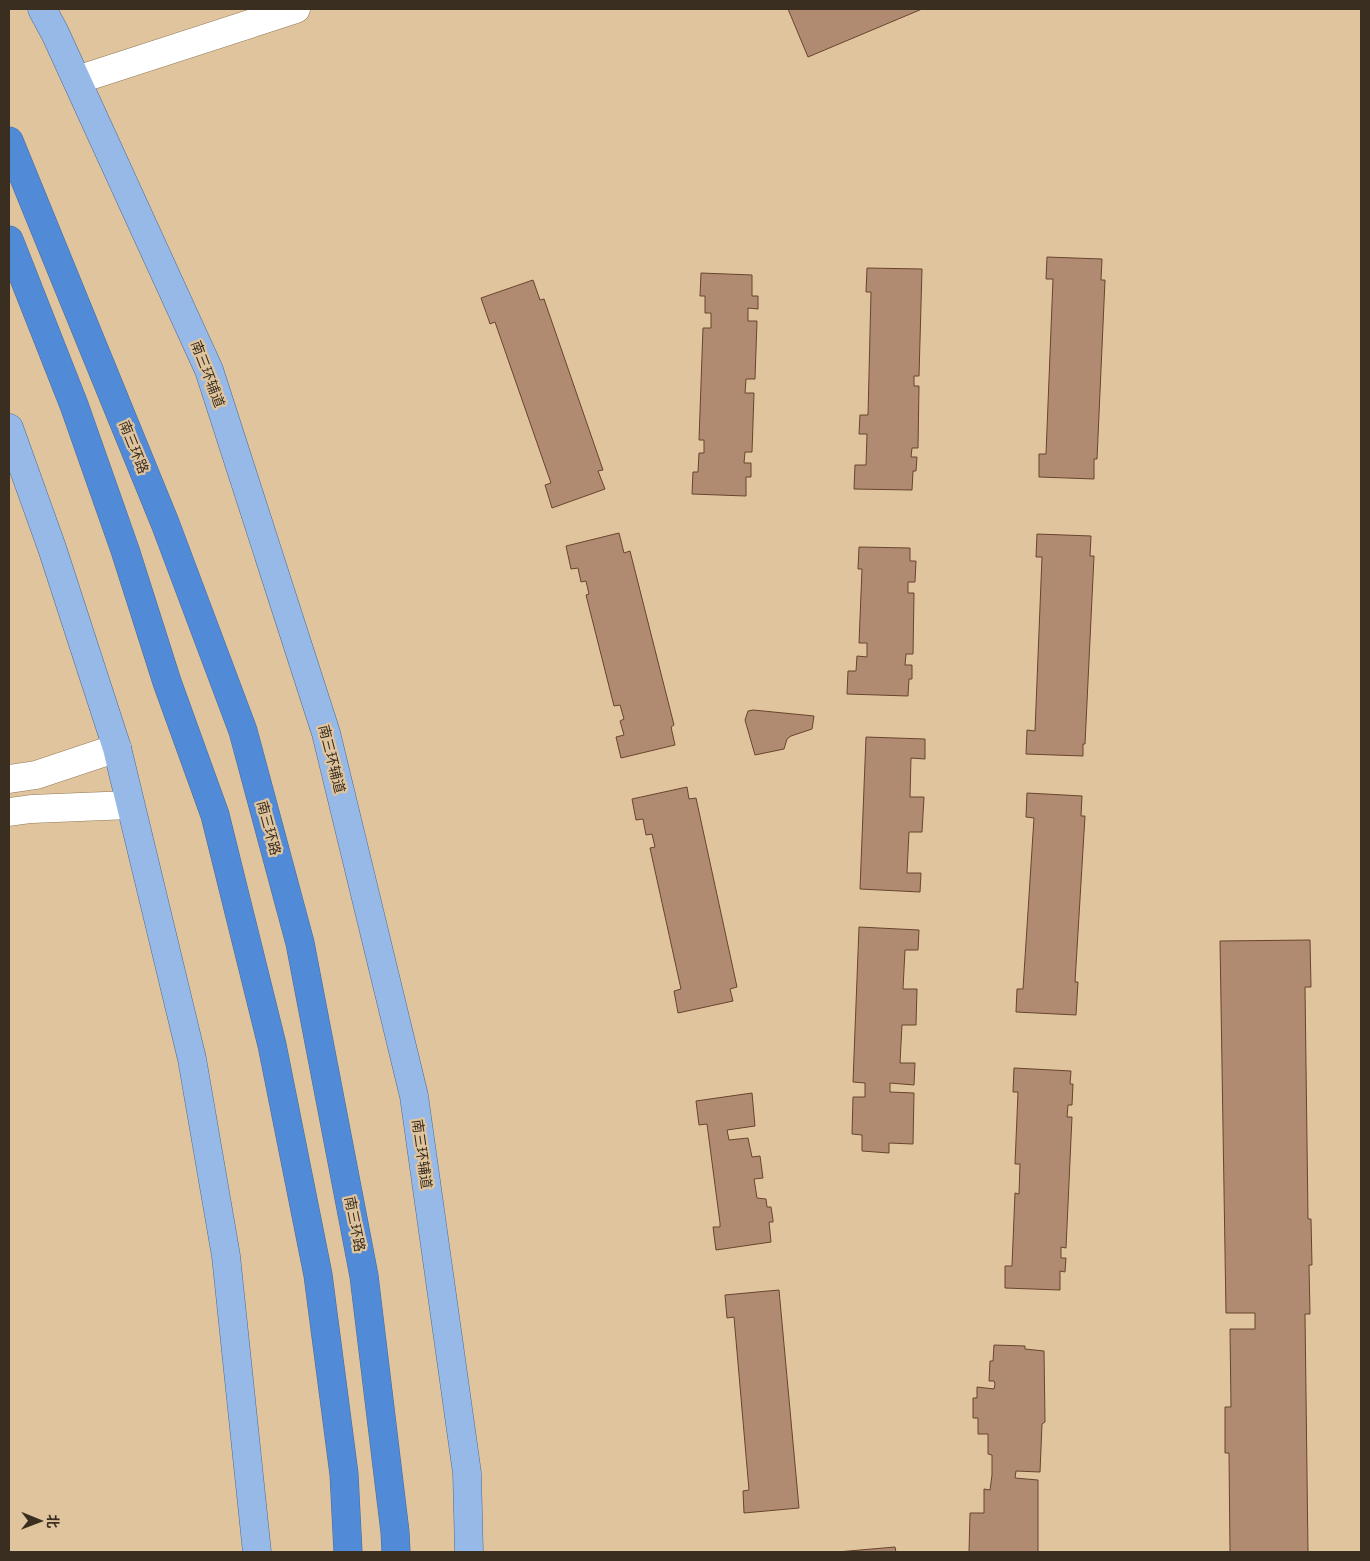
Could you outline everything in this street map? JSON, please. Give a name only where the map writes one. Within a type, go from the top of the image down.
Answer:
[{"type":"highway","name":"南三环路","points":[[9,141],[166,523],[243,731],[300,943],[364,1276],[396,1552]]},
{"type":"highway","points":[[9,240],[74,405],[167,682],[215,815],[272,1045],[318,1275],[344,1474],[348,1552]]},
{"type":"main road","name":"南三环辅道","points":[[42,9],[55,32],[208,370],[326,733],[414,1096],[467,1473],[469,1552]]},
{"type":"main road","points":[[9,428],[52,548],[117,748],[192,1059],[226,1256],[257,1552]]},
{"type":"street","points":[[77,80],[296,9]]},
{"type":"street","points":[[9,779],[36,775],[117,748]]},
{"type":"street","points":[[9,812],[31,809],[130,805]]},
{"type":"building","points":[[788,9],[922,9],[808,57]]},
{"type":"building","points":[[1047,257],[1102,259],[1101,280],[1105,280],[1097,459],[1094,459],[1094,479],[1039,477],[1039,454],[1046,454],[1053,279],[1046,279]]},
{"type":"building","points":[[867,268],[922,269],[919,376],[914,376],[914,386],[919,386],[918,448],[912,448],[911,457],[917,457],[916,471],[913,471],[912,490],[854,489],[855,465],[866,465],[867,434],[859,434],[860,415],[868,415],[871,292],[866,292]]},
{"type":"building","points":[[701,273],[752,275],[752,296],[758,296],[758,309],[748,308],[748,321],[757,321],[755,379],[746,379],[745,393],[754,393],[752,452],[745,452],[744,463],[751,463],[751,477],[746,477],[746,496],[692,494],[693,472],[698,472],[699,453],[704,453],[704,440],[699,440],[703,328],[711,328],[711,313],[705,313],[705,296],[700,296]]},
{"type":"building","points":[[533,280],[540,300],[544,299],[603,470],[598,471],[605,489],[552,508],[545,485],[551,483],[495,322],[490,324],[481,298]]},
{"type":"building","points":[[619,533],[624,553],[630,551],[674,725],[671,727],[675,745],[621,758],[616,737],[624,735],[620,721],[624,719],[620,705],[614,706],[586,595],[589,594],[586,581],[581,582],[578,568],[571,569],[566,546]]},
{"type":"building","points":[[1037,534],[1091,536],[1090,556],[1094,556],[1083,756],[1026,754],[1027,730],[1035,731],[1042,557],[1036,557]]},
{"type":"building","points":[[859,547],[910,548],[910,561],[916,561],[915,582],[908,582],[908,593],[914,593],[913,654],[906,654],[905,665],[912,665],[912,679],[909,679],[908,696],[847,694],[848,671],[856,671],[857,656],[867,657],[867,643],[859,643],[862,569],[858,569]]},
{"type":"building","points":[[748,711],[814,716],[812,729],[791,736],[787,739],[784,749],[755,755],[745,720]]},
{"type":"building","points":[[866,737],[925,739],[925,759],[911,758],[910,797],[924,797],[922,832],[909,832],[907,873],[921,873],[920,892],[860,889]]},
{"type":"building","points":[[687,787],[689,799],[696,798],[737,987],[730,989],[733,1001],[678,1013],[674,991],[681,989],[650,848],[655,847],[652,834],[646,835],[643,819],[636,820],[632,799]]},
{"type":"building","points":[[1027,793],[1082,796],[1081,816],[1085,816],[1075,982],[1078,982],[1076,1015],[1016,1012],[1017,989],[1023,989],[1034,818],[1026,817]]},
{"type":"building","points":[[859,927],[919,930],[918,950],[905,950],[903,989],[917,989],[916,1025],[902,1025],[900,1063],[915,1063],[914,1085],[890,1083],[890,1092],[914,1093],[913,1144],[889,1143],[889,1153],[862,1151],[862,1135],[852,1134],[853,1097],[865,1097],[865,1083],[853,1082]]},
{"type":"building","points":[[1310,940],[1311,987],[1305,987],[1308,1219],[1311,1219],[1312,1265],[1309,1265],[1310,1314],[1305,1314],[1308,1552],[1230,1552],[1229,1453],[1225,1453],[1225,1407],[1231,1407],[1230,1329],[1255,1329],[1255,1313],[1226,1313],[1220,941]]},
{"type":"building","points":[[1014,1068],[1071,1071],[1070,1084],[1073,1084],[1072,1105],[1068,1105],[1067,1117],[1072,1117],[1066,1248],[1061,1247],[1061,1258],[1066,1258],[1065,1272],[1060,1271],[1060,1290],[1005,1288],[1005,1266],[1012,1266],[1015,1193],[1019,1194],[1020,1164],[1015,1164],[1018,1092],[1013,1092]]},
{"type":"building","points":[[752,1093],[755,1126],[727,1130],[729,1140],[748,1138],[752,1157],[760,1156],[763,1178],[754,1179],[757,1198],[766,1199],[767,1207],[771,1207],[773,1222],[769,1222],[771,1242],[716,1250],[713,1227],[720,1227],[720,1223],[707,1124],[699,1125],[696,1101]]},
{"type":"building","points":[[779,1290],[799,1508],[744,1513],[743,1491],[749,1490],[734,1317],[727,1318],[725,1295]]},
{"type":"building","points":[[994,1345],[1025,1346],[1025,1349],[1044,1351],[1045,1422],[1042,1424],[1040,1472],[1016,1471],[1015,1478],[1038,1480],[1038,1552],[969,1552],[970,1513],[984,1513],[984,1489],[990,1490],[992,1475],[992,1455],[988,1454],[988,1434],[978,1434],[978,1418],[973,1418],[973,1398],[977,1398],[977,1387],[994,1389],[994,1381],[989,1381],[990,1361],[993,1361]]},
{"type":"building","points":[[895,1547],[896,1552],[837,1552]]}]
